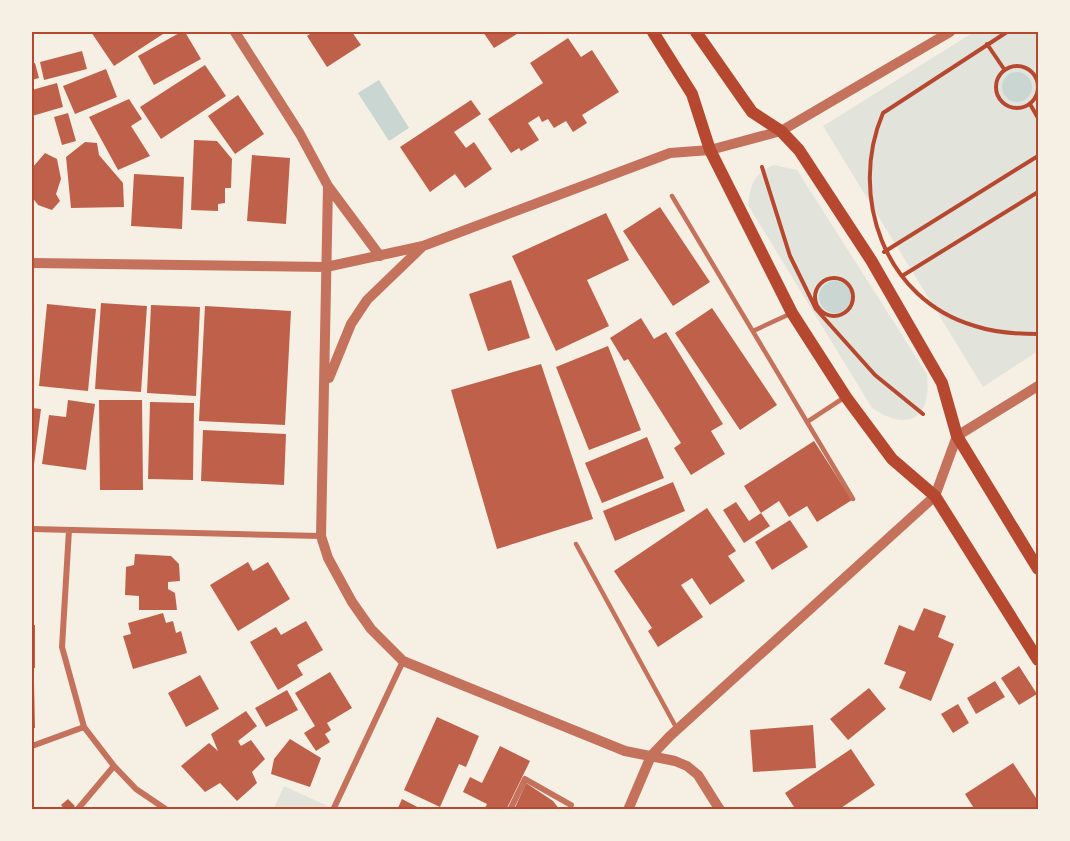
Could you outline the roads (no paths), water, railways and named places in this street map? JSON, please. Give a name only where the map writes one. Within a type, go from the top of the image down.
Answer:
[{"type":"main road","points":[[653,32],[692,94],[710,150],[792,313],[846,397],[892,459],[935,496],[1038,660]]},
{"type":"main road","points":[[696,32],[752,111],[781,131],[799,150],[871,260],[942,383],[957,436],[1038,569]]},
{"type":"street","points":[[235,32],[300,134],[328,186],[380,256]]},
{"type":"street","points":[[32,262],[326,267],[423,246],[670,153],[710,150],[781,131],[950,32]]},
{"type":"street","points":[[328,186],[326,384],[321,536],[328,558],[352,602],[371,629],[403,661],[625,751],[687,766],[698,775],[720,810]]},
{"type":"street","points":[[326,384],[351,324],[367,300],[423,246]]},
{"type":"street","points":[[628,810],[651,756],[935,496],[957,436],[1038,386]]},
{"type":"street","points":[[32,529],[321,536]]},
{"type":"street","points":[[69,530],[62,647],[84,727],[114,766],[136,789],[167,810]]},
{"type":"street","points":[[333,810],[403,661]]},
{"type":"street","points":[[32,746],[84,727]]},
{"type":"street","points":[[77,810],[114,766]]},
{"type":"street","points":[[510,810],[525,778],[571,805]]},
{"type":"lane","points":[[672,196],[853,499]]},
{"type":"lane","points":[[753,332],[792,313]]},
{"type":"lane","points":[[807,422],[846,397]]},
{"type":"lane","points":[[576,544],[678,730]]}]
